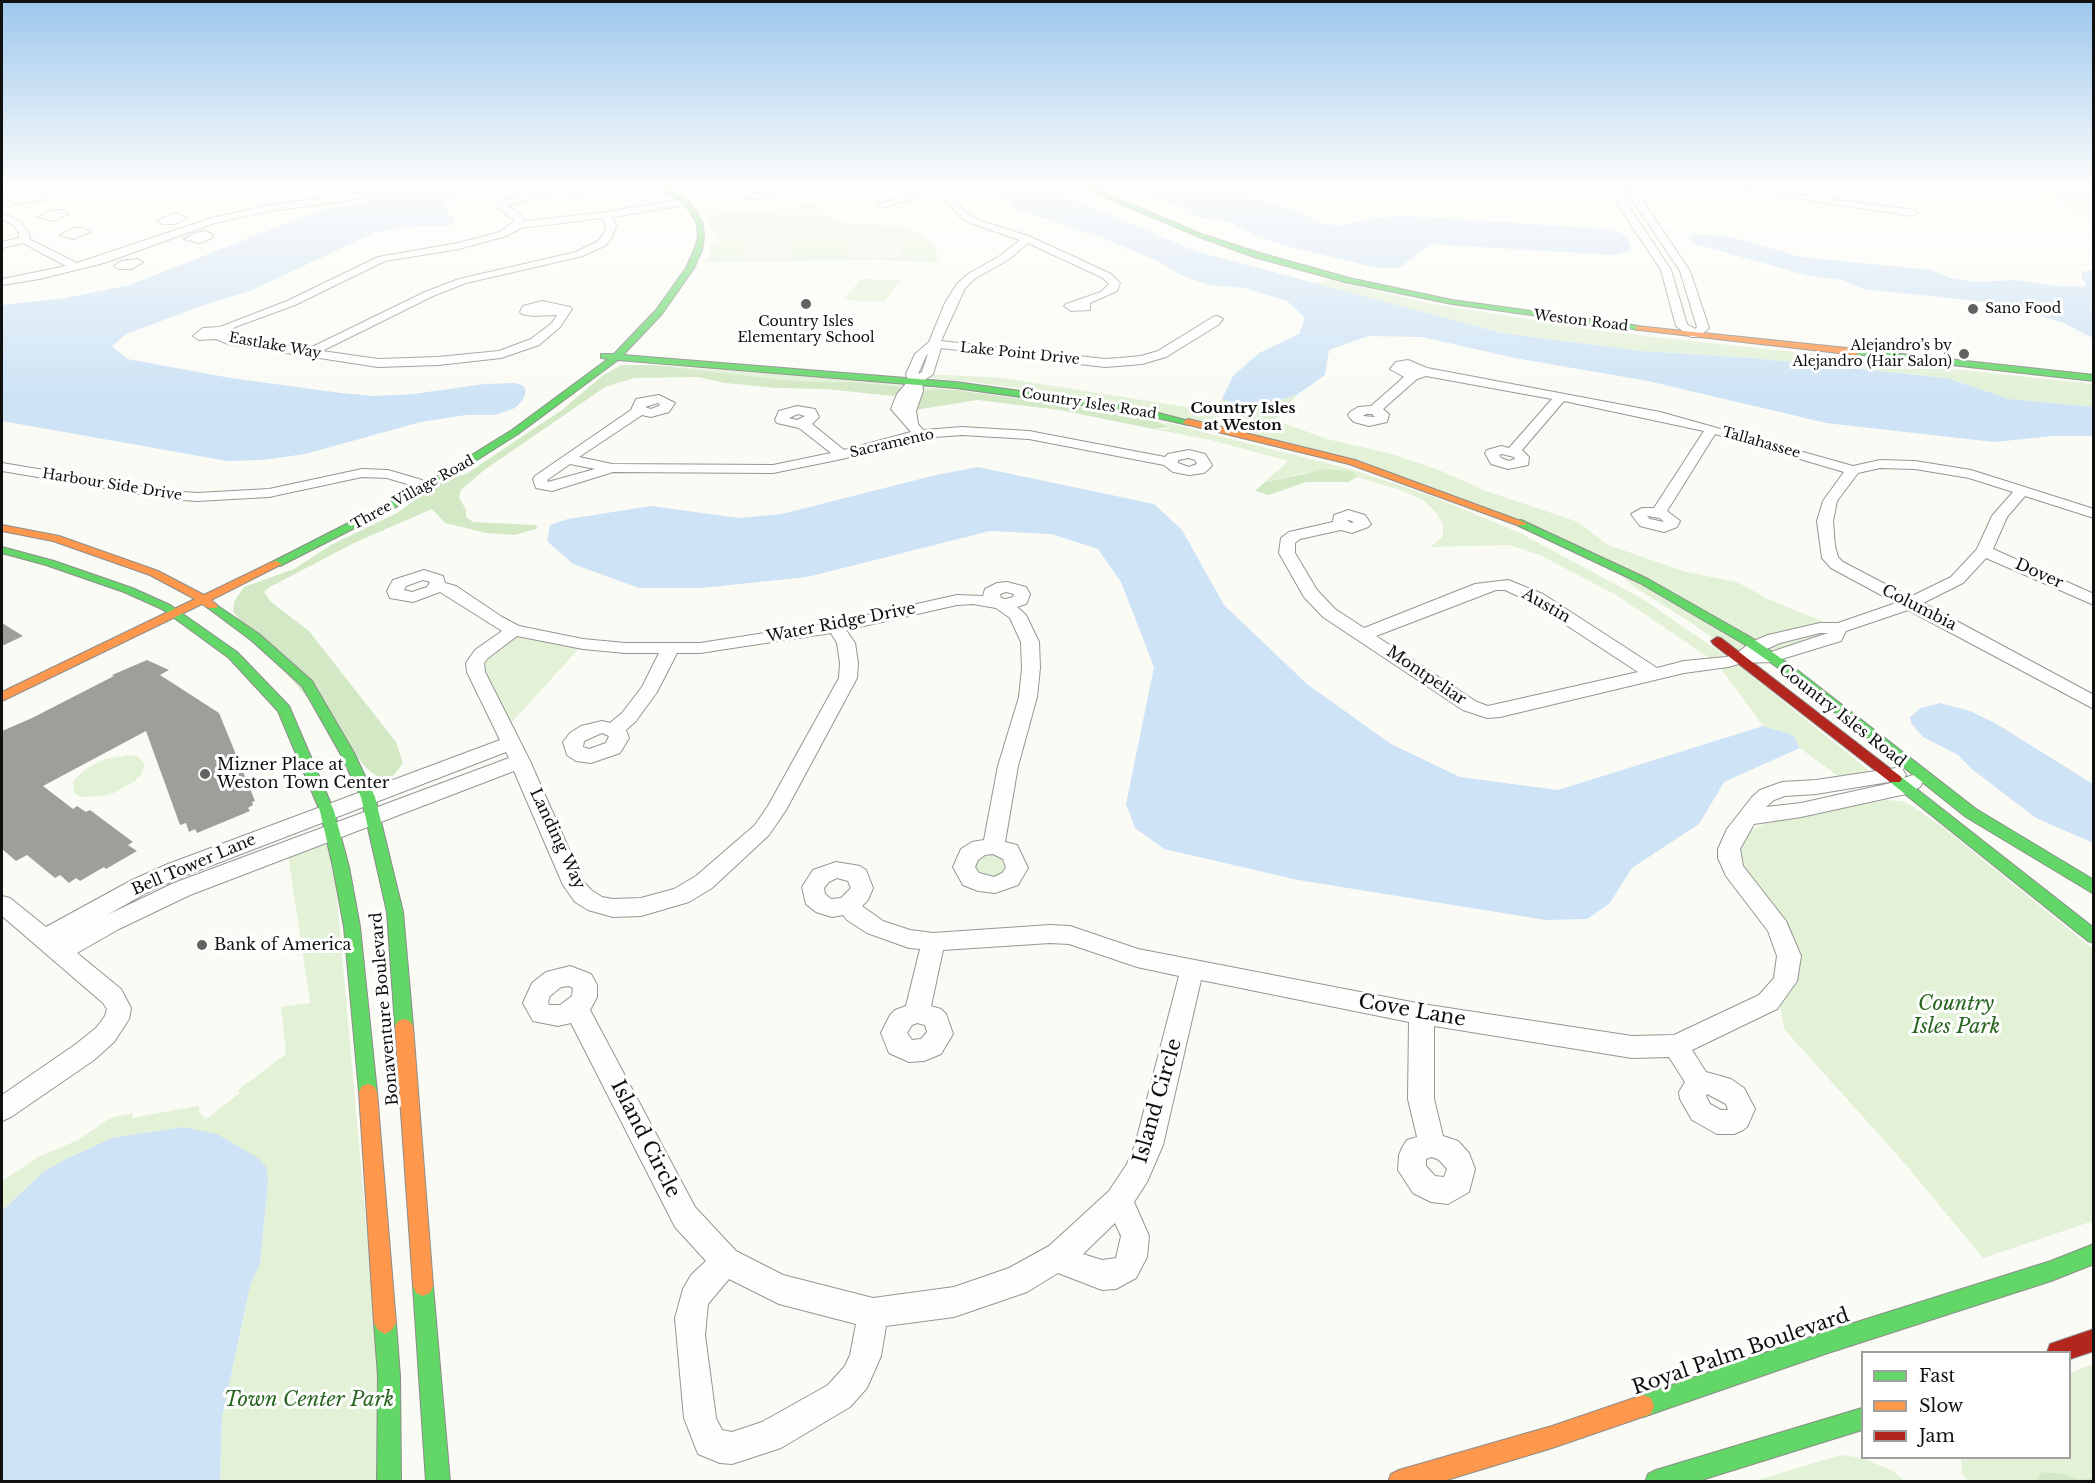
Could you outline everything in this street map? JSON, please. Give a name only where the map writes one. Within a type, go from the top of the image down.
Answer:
[{"type":"main road","name":"Three Village Road","points":[[2,684],[350,528],[445,476],[553,406],[659,312],[690,268],[695,257]]},
{"type":"main road","name":"Weston Road","points":[[1269,257],[1348,280],[1516,313],[2094,369]]},
{"type":"main road","name":"Weston Road","points":[[1298,257],[1369,277],[1539,309],[1682,326],[1699,331],[2094,378]]},
{"type":"main road","name":"Three Village Road","points":[[199,597],[338,525],[416,476],[524,417],[610,356]]},
{"type":"main road","name":"Country Isles Road","points":[[610,356],[915,381],[1022,393],[1120,408],[1258,437],[1396,477],[1512,519],[1644,581],[1757,646],[1906,779],[2094,937]]},
{"type":"main road","points":[[416,476],[445,476]]},
{"type":"main road","name":"Bonaventure Boulevard","points":[[2,528],[55,538],[154,573],[199,597],[255,637],[307,684],[347,753],[370,806],[395,912],[438,1482]]},
{"type":"main road","name":"Country Isles Road","points":[[1556,541],[1687,620],[1906,779],[1971,813],[2094,888]]},
{"type":"main road","name":"Bonaventure Boulevard","points":[[2,550],[50,563],[128,590],[171,610],[233,656],[284,709],[329,821],[348,907],[363,1024],[389,1376],[389,1482]]},
{"type":"main road","name":"Three Village Road","points":[[2,697],[171,610]]},
{"type":"main road","name":"Royal Palm Boulevard","points":[[1399,1482],[1552,1437],[1825,1343],[2051,1271],[2094,1254]]},
{"type":"main road","points":[[2064,1351],[2094,1340]]},
{"type":"main road","points":[[1656,1482],[1861,1420]]},
{"type":"street","points":[[3,279],[71,275],[89,269],[90,266],[82,266],[62,257]]},
{"type":"street","points":[[82,266],[110,257]]},
{"type":"street","name":"Eastlake Way","points":[[396,257],[382,260],[291,303],[231,325],[220,333],[228,340],[378,363],[438,361],[501,354],[535,342],[556,325],[565,311]]},
{"type":"street","points":[[308,353],[437,291],[463,281],[565,257]]},
{"type":"street","points":[[915,429],[909,411],[917,392],[912,374],[921,354],[934,344],[951,303],[961,286],[972,276],[1004,257]]},
{"type":"street","points":[[999,261],[1011,257]]},
{"type":"street","points":[[1066,257],[1107,276],[1114,283],[1113,289],[1082,304]]},
{"type":"street","points":[[1657,257],[1666,270],[1682,326]]},
{"type":"street","points":[[1676,257],[1685,271],[1699,331]]},
{"type":"street","points":[[100,261],[122,264]]},
{"type":"street","name":"Lake Point Drive","points":[[934,344],[1105,363],[1128,368],[1147,368],[1158,362],[1162,354],[1217,319]]},
{"type":"street","name":"Tallahassee","points":[[1374,410],[1419,374],[1562,396],[1712,429],[1852,470],[1880,464],[1915,465],[1971,474],[2094,514]]},
{"type":"street","points":[[1513,452],[1562,396]]},
{"type":"street","name":"Sacramento","points":[[612,468],[552,487],[541,485],[540,479],[639,411]]},
{"type":"street","points":[[802,423],[842,455]]},
{"type":"street","name":"Sacramento","points":[[567,459],[612,468],[773,469],[842,455],[915,429],[1029,435],[1170,462]]},
{"type":"street","points":[[1659,513],[1712,429]]},
{"type":"street","name":"Harbour Side Drive","points":[[2,467],[169,495],[211,497],[218,508],[234,510],[255,503],[269,493],[329,480],[374,473],[416,476]]},
{"type":"street","name":"Columbia","points":[[1852,470],[1830,501],[1825,521],[1830,558],[1849,573],[2054,679],[2094,703]]},
{"type":"street","points":[[1741,658],[1757,646],[1774,639],[1809,630],[1839,628],[1910,603],[1957,580],[1984,551],[2000,516],[2023,490]]},
{"type":"street","name":"Montpeliar","points":[[1341,525],[1291,537],[1287,541],[1286,549],[1310,593],[1329,613],[1470,706],[1487,712],[1500,711],[1652,673],[1741,658],[1772,657],[1835,637],[1839,628]]},
{"type":"street","name":"Dover","points":[[1984,551],[2094,600]]},
{"type":"street","name":"Austin","points":[[1364,635],[1481,588],[1508,585],[1537,598],[1652,673]]},
{"type":"street","name":"Water Ridge Drive","points":[[437,586],[450,590],[496,621],[514,630],[614,647],[700,648],[836,627],[957,600],[973,599],[1001,604],[1017,615],[1025,629],[1030,642],[1031,668],[1028,697],[1008,766],[994,846]]},
{"type":"street","name":"Landing Way","points":[[514,630],[487,648],[476,660],[474,666],[516,752],[574,885],[583,896],[596,904],[613,908],[641,907],[681,896],[704,882],[745,846],[776,810],[848,678],[849,663],[846,643],[836,627]]},
{"type":"street","points":[[614,730],[630,717],[650,688],[672,648]]},
{"type":"street","points":[[370,806],[516,752]]},
{"type":"street","name":"Cove Lane","points":[[848,905],[864,921],[892,934],[933,942],[1050,934],[1070,935],[1137,958],[1422,1014],[1632,1047],[1676,1046],[1767,1002],[1785,981],[1789,956],[1778,927],[1734,870],[1729,858],[1733,838],[1749,817],[1801,810],[1906,779]]},
{"type":"street","name":"Bell Tower Lane","points":[[52,946],[111,923],[329,821],[370,806]]},
{"type":"street","points":[[2,904],[112,996],[119,1008],[117,1019],[105,1035],[85,1052],[2,1108]]},
{"type":"street","points":[[917,1013],[933,942]]},
{"type":"street","name":"Island Circle","points":[[575,1009],[587,1026],[685,1216],[726,1262],[779,1289],[873,1313],[954,1302],[1016,1281],[1059,1256],[1119,1200],[1137,1173],[1149,1145],[1192,970]]},
{"type":"street","points":[[1422,1014],[1420,1099],[1432,1145]]},
{"type":"street","points":[[1676,1046],[1700,1084]]},
{"type":"street","points":[[1059,1256],[1070,1264],[1102,1275],[1116,1274],[1126,1268],[1135,1246],[1134,1236],[1119,1200]]},
{"type":"street","points":[[726,1262],[698,1292],[692,1308],[690,1327],[700,1418],[710,1442],[720,1447],[732,1448],[769,1436],[839,1396],[855,1377],[865,1356],[873,1313]]},
{"type":"green space","points":[[708,257],[937,257],[937,261],[954,263],[879,260],[704,262]]},
{"type":"green space","points":[[848,257],[898,257],[898,258]]},
{"type":"green space","points":[[861,278],[901,280],[884,302],[844,300]]},
{"type":"green space","points":[[1327,279],[1427,303],[1609,332],[2093,384],[2093,407],[2009,399],[1947,378],[1752,358],[1642,351],[1502,333],[1317,284]]},
{"type":"green space","points":[[621,365],[655,365],[795,381],[853,382],[895,386],[902,389],[903,394],[893,396],[825,389],[776,388],[725,383],[698,377],[634,378],[605,387],[483,471],[461,490],[459,497],[466,510],[466,517],[473,522],[534,525],[538,526],[536,529],[514,535],[486,533],[445,523],[432,509],[354,543],[270,587],[264,592],[271,602],[309,631],[396,742],[403,763],[394,775],[386,778],[377,776],[367,769],[233,612],[234,602],[244,587],[294,569],[331,545],[397,513],[441,481],[466,474],[562,410],[602,376]]},
{"type":"green space","points":[[655,365],[956,390],[898,401],[895,386],[853,382],[795,381]]},
{"type":"green space","points":[[927,374],[1003,378],[1211,411],[1222,399],[1253,410],[1298,394],[1275,420],[1327,439],[1392,454],[1439,470],[1486,491],[1578,522],[1608,545],[1686,572],[1737,582],[1770,600],[1839,628],[1772,657],[1741,658],[1687,620],[1634,587],[1617,571],[1640,579],[1360,460],[1109,402],[1004,386],[922,377]]},
{"type":"green space","points":[[939,389],[1124,413],[1148,418],[1170,427],[1153,429],[1060,410],[977,400],[909,411],[922,392]]},
{"type":"green space","points":[[1148,418],[1354,470],[1434,497],[1520,533],[1641,598],[1733,661],[1872,773],[1846,782],[1800,748],[1793,735],[1763,726],[1717,663],[1616,595],[1540,555],[1509,545],[1431,547],[1443,536],[1443,525],[1435,511],[1424,501],[1403,491],[1357,477],[1354,472],[1304,473],[1265,482],[1288,461],[1211,440],[1153,429],[1169,429],[1169,425]]},
{"type":"green space","points":[[1328,469],[1354,472],[1357,477],[1348,482],[1306,482],[1269,495],[1255,491],[1265,482]]},
{"type":"green space","points":[[514,630],[583,644],[505,730],[475,663]]},
{"type":"green space","points":[[128,755],[137,756],[145,764],[141,775],[135,781],[114,793],[102,796],[80,797],[74,793],[73,782],[84,770],[105,759]]},
{"type":"green space","name":"Country Isles Park","points":[[1885,800],[1902,801],[1945,829],[2093,949],[2093,1221],[1983,1258],[1900,1158],[1784,1029],[1779,998],[1796,985],[1798,967],[1742,868],[1737,846],[1749,831],[1774,819]]},
{"type":"green space","name":"Town Center Park","points":[[331,831],[389,1481],[220,1481],[222,1419],[250,1286],[260,1263],[268,1182],[183,1127],[112,1138],[64,1160],[42,1173],[2,1211],[2,1181],[40,1156],[78,1140],[110,1118],[133,1113],[132,1118],[197,1106],[200,1109],[198,1111],[206,1119],[240,1093],[238,1090],[286,1054],[281,1007],[310,1003],[287,848]]},
{"type":"green space","points":[[987,846],[1017,868],[987,885],[966,860]]},
{"type":"green space","points":[[2093,1364],[2093,1478],[2078,1479],[2061,1473],[2042,1472],[2035,1481],[1969,1481],[1962,1474],[1961,1459],[2071,1459],[2071,1373]]},
{"type":"green space","points":[[1841,1455],[1864,1459],[1893,1471],[1905,1481],[1754,1481]]},
{"type":"green space","points":[[2042,1472],[2061,1473],[2078,1479],[2091,1478],[2093,1481],[2035,1481]]},
{"type":"water","points":[[200,257],[322,257],[250,291],[204,305],[126,334],[112,346],[127,359],[231,378],[341,393],[374,396],[413,394],[484,384],[516,383],[524,386],[526,391],[523,400],[515,408],[495,415],[466,415],[421,422],[305,454],[263,460],[227,461],[2,421],[2,305],[65,298],[130,285]]},
{"type":"water","points":[[1149,257],[1218,257],[1502,333],[1642,351],[1752,358],[1947,378],[2009,399],[2093,407],[2093,436],[2053,436],[1994,442],[1826,423],[1648,381],[1515,358],[1422,337],[1368,336],[1329,350],[1325,375],[1298,394],[1253,410],[1222,399],[1233,376],[1259,353],[1299,334],[1305,318],[1287,301],[1245,288],[1209,285],[1180,275]]},
{"type":"water","points":[[1333,257],[1413,257],[1399,268],[1378,268]]},
{"type":"water","points":[[1742,257],[1803,257],[1931,270],[1950,278],[1978,282],[2015,280],[2055,286],[2082,287],[2087,284],[2082,279],[2082,272],[2093,270],[2093,338],[2061,322],[1997,303],[1863,289],[1842,280],[1809,276]]},
{"type":"water","points":[[978,467],[1154,504],[1182,530],[1224,605],[1307,684],[1391,744],[1460,777],[1558,790],[1763,726],[1793,735],[1800,748],[1724,782],[1699,824],[1632,868],[1609,904],[1587,919],[1546,920],[1298,880],[1164,849],[1135,828],[1126,804],[1154,667],[1121,582],[1098,549],[1051,534],[990,531],[807,577],[701,588],[639,588],[573,564],[547,541],[550,525],[568,519],[651,506],[739,518],[782,514],[936,475]]},
{"type":"water","points":[[1940,703],[1970,711],[1995,723],[2093,784],[2093,843],[2036,818],[1973,770],[1958,755],[1923,737],[1911,723],[1910,717],[1921,708]]},
{"type":"water","points":[[183,1127],[217,1134],[258,1158],[266,1167],[268,1182],[260,1264],[250,1286],[222,1418],[220,1481],[2,1481],[2,1211],[42,1173],[64,1160],[112,1138]]},
{"type":"building","points":[[2,623],[23,636],[2,646]]},
{"type":"building","name":"Mizner Place at Weston Town Center","points":[[147,660],[169,670],[160,675],[219,713],[255,801],[248,808],[250,811],[197,833],[195,829],[189,832],[186,823],[180,825],[146,731],[43,786],[73,809],[77,806],[86,812],[90,810],[133,842],[128,845],[137,851],[106,869],[104,867],[80,881],[76,878],[69,883],[60,875],[55,878],[27,855],[16,861],[2,849],[2,731],[114,676],[112,675]]},
{"type":"traffic: fast","points":[[276,564],[427,487],[515,432],[616,357],[659,312],[690,268],[695,257]]},
{"type":"traffic: fast","points":[[1265,257],[1348,280],[1452,302],[1639,328]]},
{"type":"traffic: fast","points":[[1856,352],[2094,378]]},
{"type":"traffic: fast","points":[[604,356],[955,385],[1131,409],[1188,422]]},
{"type":"traffic: fast","points":[[1521,523],[1644,581],[1748,641],[1788,669],[1971,813],[2094,888]]},
{"type":"traffic: fast","points":[[2,550],[50,563],[128,590],[166,607],[233,655],[284,709],[327,811],[341,867],[352,927],[368,1092]]},
{"type":"traffic: fast","points":[[212,606],[255,637],[307,684],[347,753],[368,797],[395,912],[404,1026]]},
{"type":"traffic: fast","points":[[1895,779],[2094,937]]},
{"type":"traffic: fast","points":[[1643,1406],[1825,1343],[2051,1271],[2094,1254]]},
{"type":"traffic: fast","points":[[423,1286],[438,1482]]},
{"type":"traffic: fast","points":[[385,1323],[389,1376],[389,1482]]},
{"type":"traffic: fast","points":[[1656,1482],[1861,1419]]},
{"type":"traffic: slow","points":[[1639,328],[1856,352]]},
{"type":"traffic: slow","points":[[1188,422],[1352,462],[1521,523]]},
{"type":"traffic: slow","points":[[2,528],[55,538],[154,573],[195,594],[212,606]]},
{"type":"traffic: slow","points":[[2,697],[276,564]]},
{"type":"traffic: slow","points":[[404,1026],[423,1286]]},
{"type":"traffic: slow","points":[[368,1092],[385,1323]]},
{"type":"traffic: slow","points":[[1399,1482],[1552,1437],[1643,1406]]},
{"type":"traffic: jam","points":[[1717,641],[1895,779]]},
{"type":"traffic: jam","points":[[2061,1351],[2094,1340]]},
{"type":"place","name":"Country Isles Elementary School","points":[[806,304]]},
{"type":"place","name":"Sano Food","points":[[1973,309]]},
{"type":"place","name":"Alejandro’s by Alejandro (Hair Salon)","points":[[1964,354]]},
{"type":"place","name":"Mizner Place at Weston Town Center","points":[[205,774]]},
{"type":"place","name":"Bank of America","points":[[202,945]]},
{"type":"district","name":"Country Isles at Weston","points":[[1243,418]]}]
